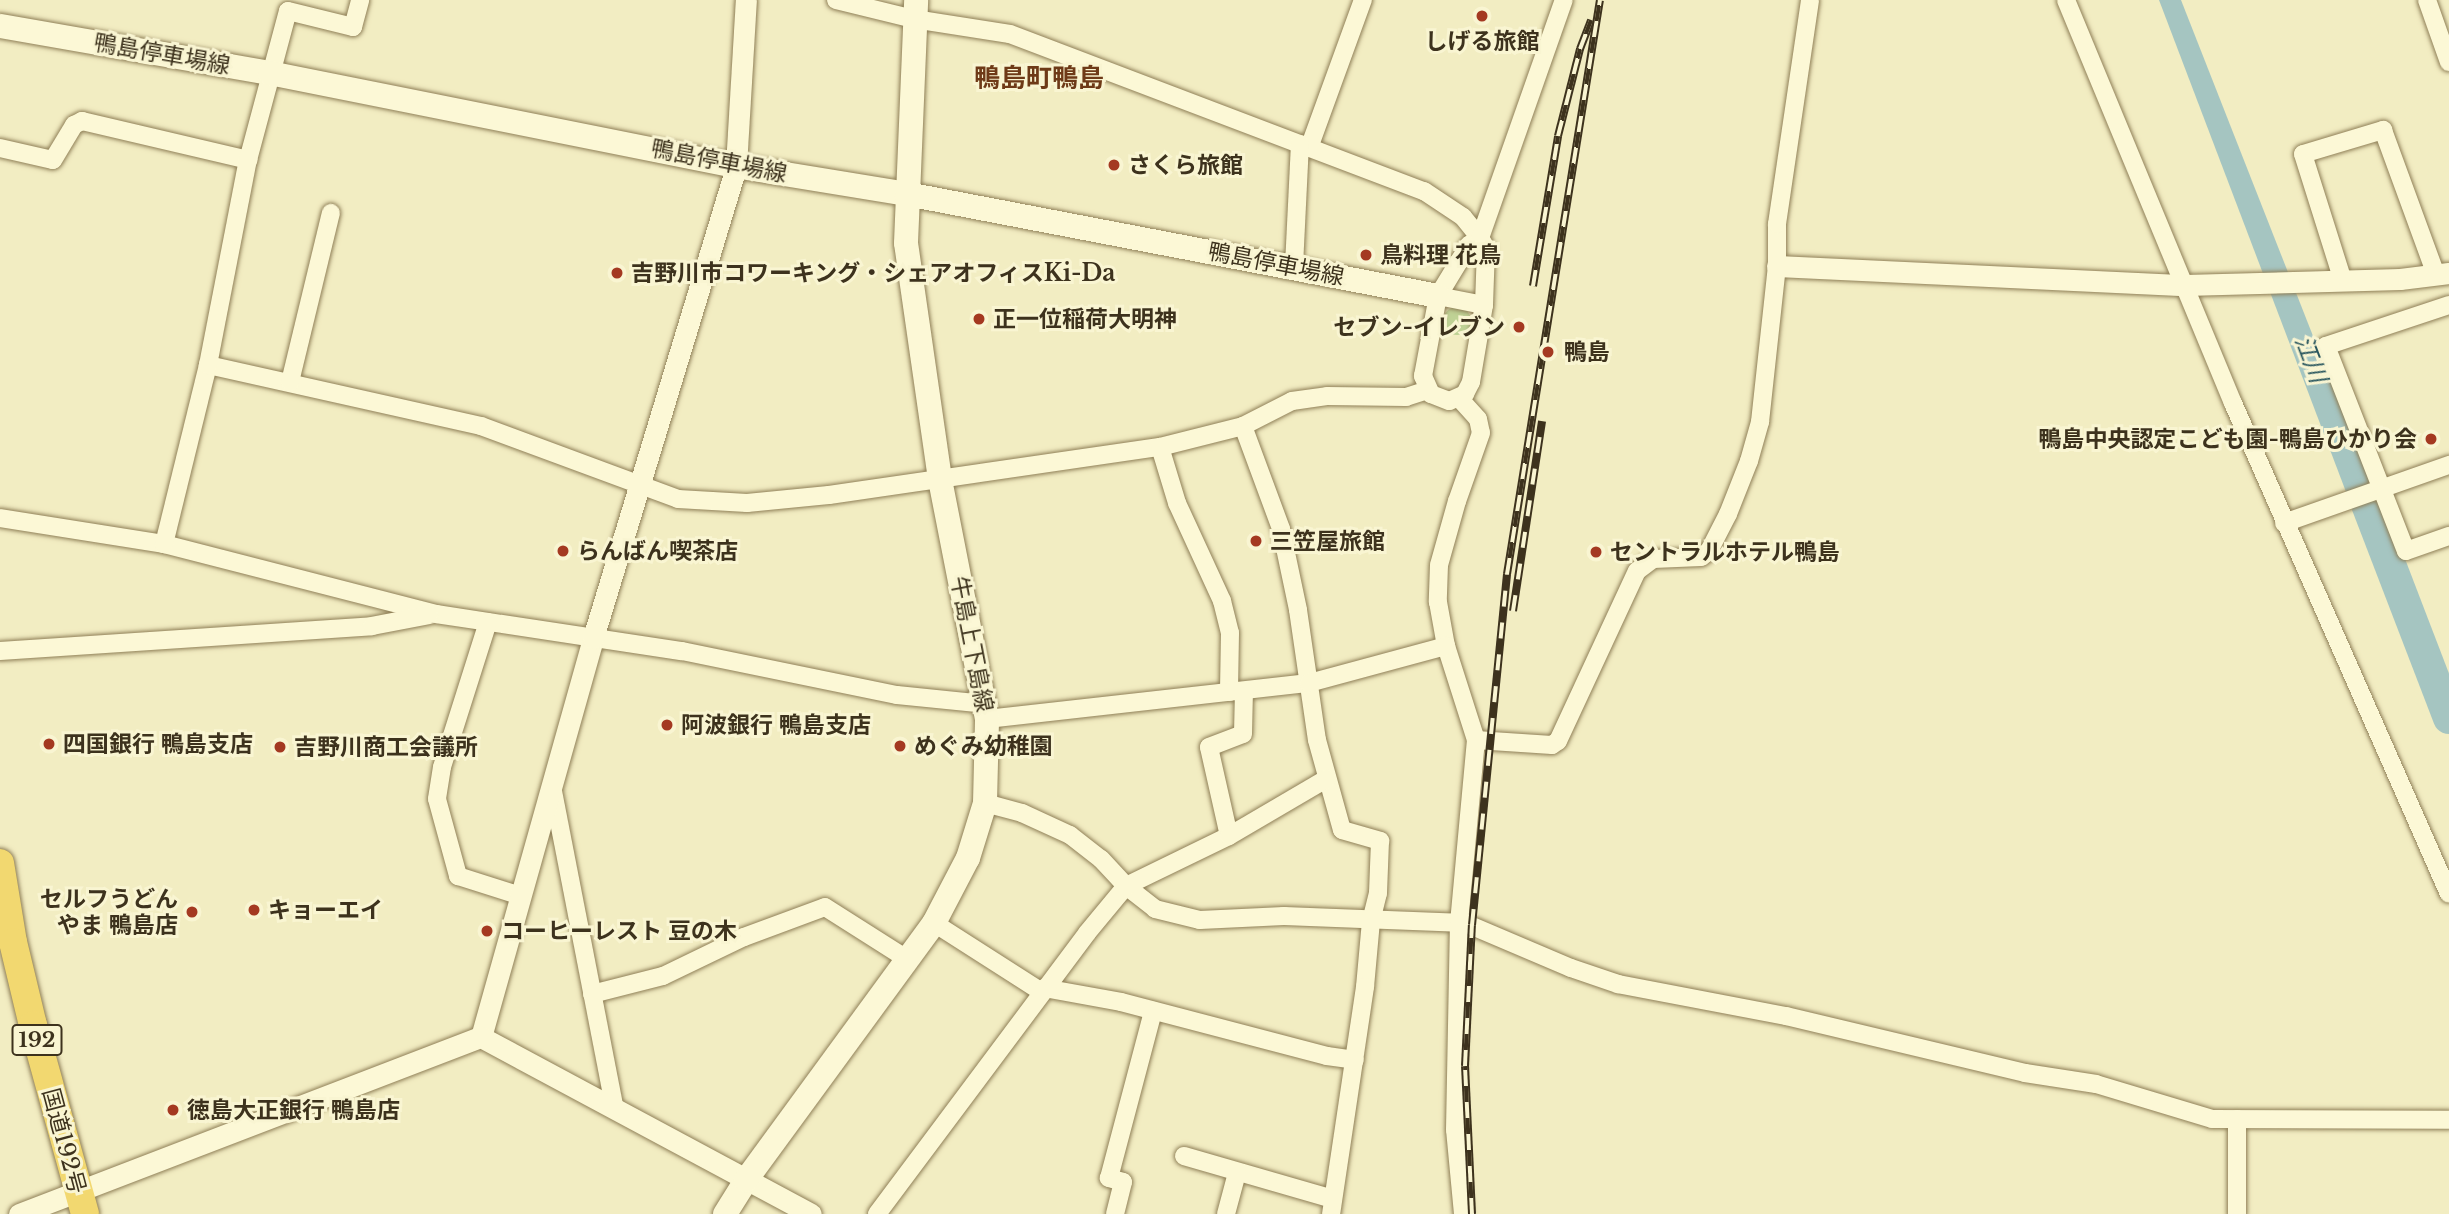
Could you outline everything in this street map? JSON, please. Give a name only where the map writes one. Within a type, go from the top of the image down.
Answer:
[{"type":"highway","name":"国道192号","points":[[0,863],[7,942],[81,1203]]},
{"type":"main road","name":"牛島上下島線","points":[[725,1214],[746,1180],[934,923],[968,858],[985,803],[986,712],[940,479],[906,243],[915,9]]},
{"type":"main road","name":"鴨島停車場線","points":[[0,26],[270,72],[736,166],[907,194],[1294,266],[1437,296]]},
{"type":"street","points":[[164,544],[208,365],[248,160],[288,11],[352,27],[360,0]]},
{"type":"street","points":[[481,1037],[593,638],[736,166],[746,0]]},
{"type":"street","points":[[836,0],[915,9],[1010,34],[1424,191],[1463,217],[1480,238],[1486,248],[1484,305],[1471,382],[1459,398],[1441,400],[1427,390],[1423,376],[1437,296],[1469,245],[1480,238],[1564,0]]},
{"type":"street","points":[[1294,266],[1304,146],[1363,0]]},
{"type":"street","points":[[1476,740],[1552,745],[1558,741],[1637,571],[1653,559],[1701,557],[1714,544],[1749,461],[1760,422],[1777,266],[1777,224],[1810,0]]},
{"type":"street","points":[[2066,0],[2284,523],[2449,894]]},
{"type":"street","points":[[2427,0],[2449,62]]},
{"type":"street","points":[[0,148],[53,160],[74,125],[82,121],[248,160]]},
{"type":"street","points":[[1777,266],[2185,285],[2343,281],[2442,274],[2384,130],[2303,154],[2343,281]]},
{"type":"street","points":[[290,383],[331,213]]},
{"type":"street","points":[[1437,296],[1484,305]]},
{"type":"street","points":[[2449,305],[2326,345],[2406,551],[2449,536]]},
{"type":"street","points":[[208,365],[481,426],[678,499],[747,503],[940,479],[1160,447],[1243,426],[1292,401],[1327,396],[1406,397],[1427,390]]},
{"type":"street","points":[[1459,398],[1478,419],[1481,433],[1457,501],[1439,565],[1438,602],[1446,646],[1476,740],[1459,923],[1455,1130],[1463,1214]]},
{"type":"street","points":[[1184,1156],[1237,1172],[1332,1207],[1355,1060],[1371,921],[1378,893],[1380,841],[1342,830],[1326,779],[1281,529],[1243,426]]},
{"type":"street","points":[[1160,447],[1177,503],[1222,601],[1230,633],[1243,734],[1209,747],[1228,836]]},
{"type":"street","points":[[2284,523],[2449,465]]},
{"type":"street","points":[[0,518],[164,544],[436,614],[682,651],[986,712],[1310,683],[1446,646]]},
{"type":"street","points":[[0,651],[372,626],[436,614]]},
{"type":"street","points":[[488,622],[442,767],[437,799],[458,876],[521,896]]},
{"type":"street","points":[[877,1214],[1043,990],[1126,886],[1228,836],[1326,779]]},
{"type":"street","points":[[552,786],[615,1110]]},
{"type":"street","points":[[985,803],[1022,813],[1070,835],[1101,859],[1126,886],[1154,909],[1200,920],[1284,916],[1472,925],[1571,968],[1618,984],[1786,1016],[2025,1073],[2096,1084],[2212,1119],[2449,1120]]},
{"type":"street","points":[[592,994],[663,976],[744,937],[825,907],[907,959]]},
{"type":"street","points":[[934,923],[1043,990],[1153,1011],[1355,1060]]},
{"type":"street","points":[[1115,1214],[1123,1182],[1109,1178],[1153,1011]]},
{"type":"street","points":[[481,1037],[811,1214]]},
{"type":"street","points":[[19,1214],[81,1203],[481,1037]]},
{"type":"street","points":[[2236,1119],[2237,1214]]},
{"type":"street","points":[[1226,1214],[1237,1172]]},
{"type":"green space","points":[[1457,307],[1467,311],[1471,321],[1467,331],[1457,335],[1447,331],[1443,321],[1447,311]]},
{"type":"water","points":[[2159,0],[2181,0],[2390,532],[2362,534]]},
{"type":"waterway","name":"江川","points":[[2363,494],[2449,718]]},
{"type":"railway","points":[[1472,1214],[1465,1066],[1472,925],[1507,574],[1600,0]]},
{"type":"railway","points":[[1533,286],[1558,136],[1580,49],[1591,20]]},
{"type":"railway","points":[[1513,611],[1542,421]]},
{"type":"place","name":"しげる旅館","points":[[1482,16]]},
{"type":"place","name":"さくら旅館","points":[[1114,165]]},
{"type":"place","name":"鳥料理 花鳥","points":[[1366,255]]},
{"type":"place","name":"吉野川市コワーキング・シェアオフィスKi-Da","points":[[617,273]]},
{"type":"place","name":"正一位稲荷大明神","points":[[979,319]]},
{"type":"place","name":"セブン-イレブン","points":[[1519,327]]},
{"type":"place","name":"鴨島","points":[[1548,352]]},
{"type":"place","name":"鴨島中央認定こども園-鴨島ひかり会","points":[[2431,439]]},
{"type":"place","name":"三笠屋旅館","points":[[1256,541]]},
{"type":"place","name":"らんばん喫茶店","points":[[563,551]]},
{"type":"place","name":"セントラルホテル鴨島","points":[[1596,552]]},
{"type":"place","name":"阿波銀行 鴨島支店","points":[[667,725]]},
{"type":"place","name":"四国銀行 鴨島支店","points":[[49,744]]},
{"type":"place","name":"めぐみ幼稚園","points":[[900,746]]},
{"type":"place","name":"吉野川商工会議所","points":[[280,747]]},
{"type":"place","name":"キョーエイ","points":[[254,910]]},
{"type":"place","name":"セルフうどん やま 鴨島店","points":[[192,912]]},
{"type":"place","name":"コーヒーレスト 豆の木","points":[[487,931]]},
{"type":"place","name":"徳島大正銀行 鴨島店","points":[[173,1110]]},
{"type":"district","name":"鴨島町鴨島","points":[[1039,79]]}]
